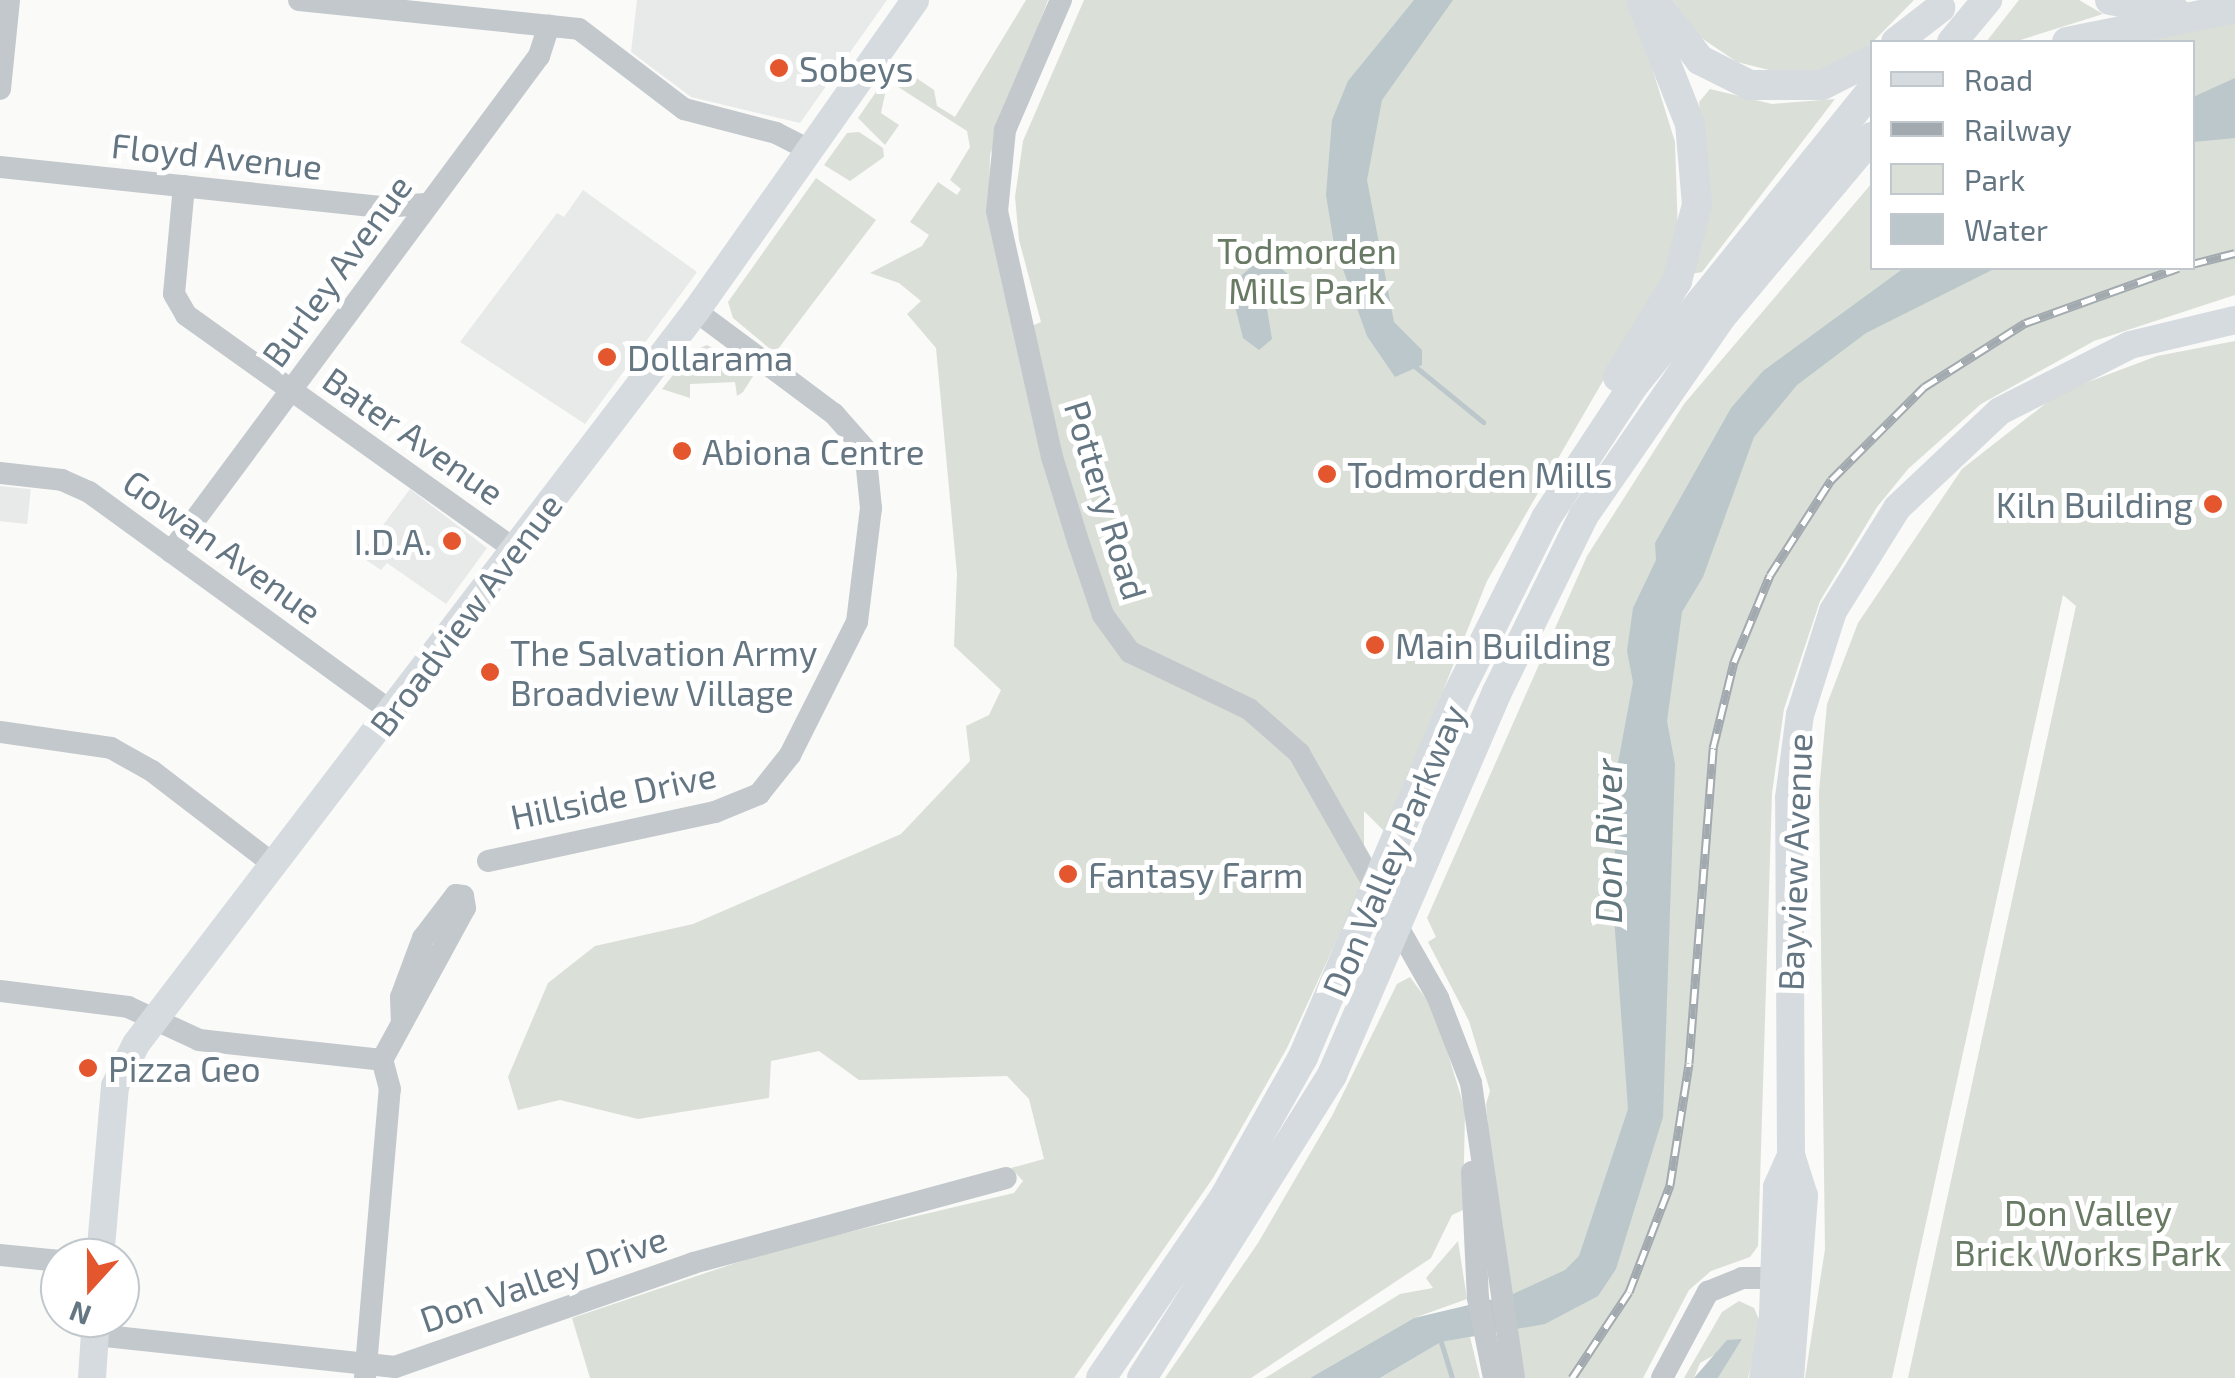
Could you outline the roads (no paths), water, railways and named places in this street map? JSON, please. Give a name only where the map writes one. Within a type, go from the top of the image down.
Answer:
[{"type":"highway","points":[[1546,518],[1594,414],[1678,281],[1697,206],[1690,124],[1641,0]]},
{"type":"highway","points":[[1656,0],[1690,52],[1750,84],[1822,85],[1870,61]]},
{"type":"highway","points":[[1954,40],[1987,0]]},
{"type":"highway","points":[[2110,0],[2138,9],[2222,11]]},
{"type":"highway","points":[[1898,40],[1943,4]]},
{"type":"highway","points":[[1913,40],[1943,4]]},
{"type":"highway","points":[[2076,40],[2222,11]]},
{"type":"highway","name":"Don Valley Parkway","points":[[1100,1378],[1226,1196],[1304,1057],[1363,930],[1456,698],[1546,518],[1645,370],[1870,92]]},
{"type":"highway","name":"Don Valley Parkway","points":[[1142,1378],[1277,1172],[1384,964],[1497,692],[1584,515],[1684,367],[1870,139]]},
{"type":"highway","points":[[1804,218],[1870,169]]},
{"type":"main road","name":"Broadview Avenue","points":[[102,1238],[116,1086],[154,1020],[696,312],[915,0]]},
{"type":"main road","name":"Bayview Avenue","points":[[1790,1378],[1788,1278],[1777,1187],[1792,1156],[1791,769],[1811,675],[1844,588],[1912,491],[2000,410],[2130,345],[2235,320]]},
{"type":"main road","name":"Bayview Avenue","points":[[1764,1378],[1788,1278]]},
{"type":"main road","points":[[92,1378],[95,1338]]},
{"type":"street","points":[[0,89],[9,0]]},
{"type":"street","points":[[299,0],[513,11],[548,26],[586,32],[684,109],[776,133],[811,150]]},
{"type":"street","name":"Pottery Road","points":[[1061,0],[1004,130],[997,211],[1052,457],[1100,606],[1120,642],[1140,660],[1249,709],[1309,766],[1449,1020],[1471,1082],[1476,1128],[1470,1219],[1489,1295],[1501,1369]]},
{"type":"street","name":"Burley Avenue","points":[[171,552],[539,56],[548,26]]},
{"type":"street","name":"Floyd Avenue","points":[[0,167],[381,207],[426,204]]},
{"type":"street","name":"Bater Avenue","points":[[184,186],[174,282],[178,304],[292,391],[514,549]]},
{"type":"street","name":"Hillside Drive","points":[[488,861],[716,812],[759,794],[790,756],[856,622],[871,508],[865,449],[834,414],[696,312]]},
{"type":"street","name":"Gowan Avenue","points":[[0,474],[62,480],[89,492],[390,711]]},
{"type":"street","points":[[0,732],[111,748],[152,771],[273,864]]},
{"type":"street","points":[[366,1372],[390,1088],[382,1060],[465,908],[463,896],[456,896],[423,938],[401,997],[402,1020]]},
{"type":"street","points":[[0,991],[128,1006],[199,1040],[382,1060]]},
{"type":"street","name":"Don Valley Drive","points":[[140,1333],[366,1372],[396,1367],[693,1262],[1006,1178]]},
{"type":"street","points":[[0,1254],[40,1259]]},
{"type":"street","points":[[1662,1378],[1708,1292],[1730,1280],[1788,1278]]},
{"type":"water","points":[[1414,0],[1453,0],[1382,100],[1367,180],[1394,322],[1422,350],[1422,365],[1395,377],[1367,336],[1334,244],[1326,195],[1332,120],[1348,81]]},
{"type":"water","points":[[2235,78],[2235,138],[2195,142],[2195,96]]},
{"type":"water","points":[[1264,255],[1288,274],[1267,309],[1272,339],[1259,350],[1243,338],[1235,306],[1241,276]]},
{"type":"water","points":[[1901,270],[1992,270],[1866,333],[1797,385],[1754,437],[1703,577],[1682,612],[1667,721],[1675,764],[1663,1117],[1616,1269],[1598,1296],[1545,1324],[1441,1342],[1380,1378],[1310,1378],[1414,1318],[1511,1295],[1565,1270],[1579,1256],[1628,1109],[1613,903],[1618,763],[1633,682],[1627,651],[1633,608],[1656,560],[1655,543],[1731,408],[1763,371]]},
{"type":"water","points":[[1742,1339],[1718,1378],[1694,1378],[1727,1340]]},
{"type":"waterway","points":[[1412,364],[1483,422]]},
{"type":"waterway","points":[[1441,1342],[1452,1378]]},
{"type":"railway","points":[[2195,263],[2235,253]]},
{"type":"railway","points":[[1572,1378],[1629,1292],[1670,1185],[1689,1063],[1713,748],[1734,662],[1770,575],[1831,480],[1924,387],[2025,323],[2172,270]]},
{"type":"place","name":"Sobeys","points":[[779,68]]},
{"type":"place","name":"Dollarama","points":[[607,357]]},
{"type":"place","name":"Abiona Centre","points":[[682,451]]},
{"type":"place","name":"Todmorden Mills","points":[[1327,474]]},
{"type":"place","name":"Kiln Building","points":[[2213,504]]},
{"type":"place","name":"I.D.A.","points":[[452,541]]},
{"type":"place","name":"Main Building","points":[[1375,645]]},
{"type":"place","name":"The Salvation Army Broadview Village","points":[[490,672]]},
{"type":"place","name":"Fantasy Farm","points":[[1068,874]]},
{"type":"place","name":"Pizza Geo","points":[[88,1068]]},
{"type":"park label","name":"Todmorden Mills Park","points":[[1307,270]]},
{"type":"park label","name":"Don Valley Brick Works Park","points":[[2088,1232]]},
{"type":"water label","name":"Don River","points":[[1608,841]]}]
